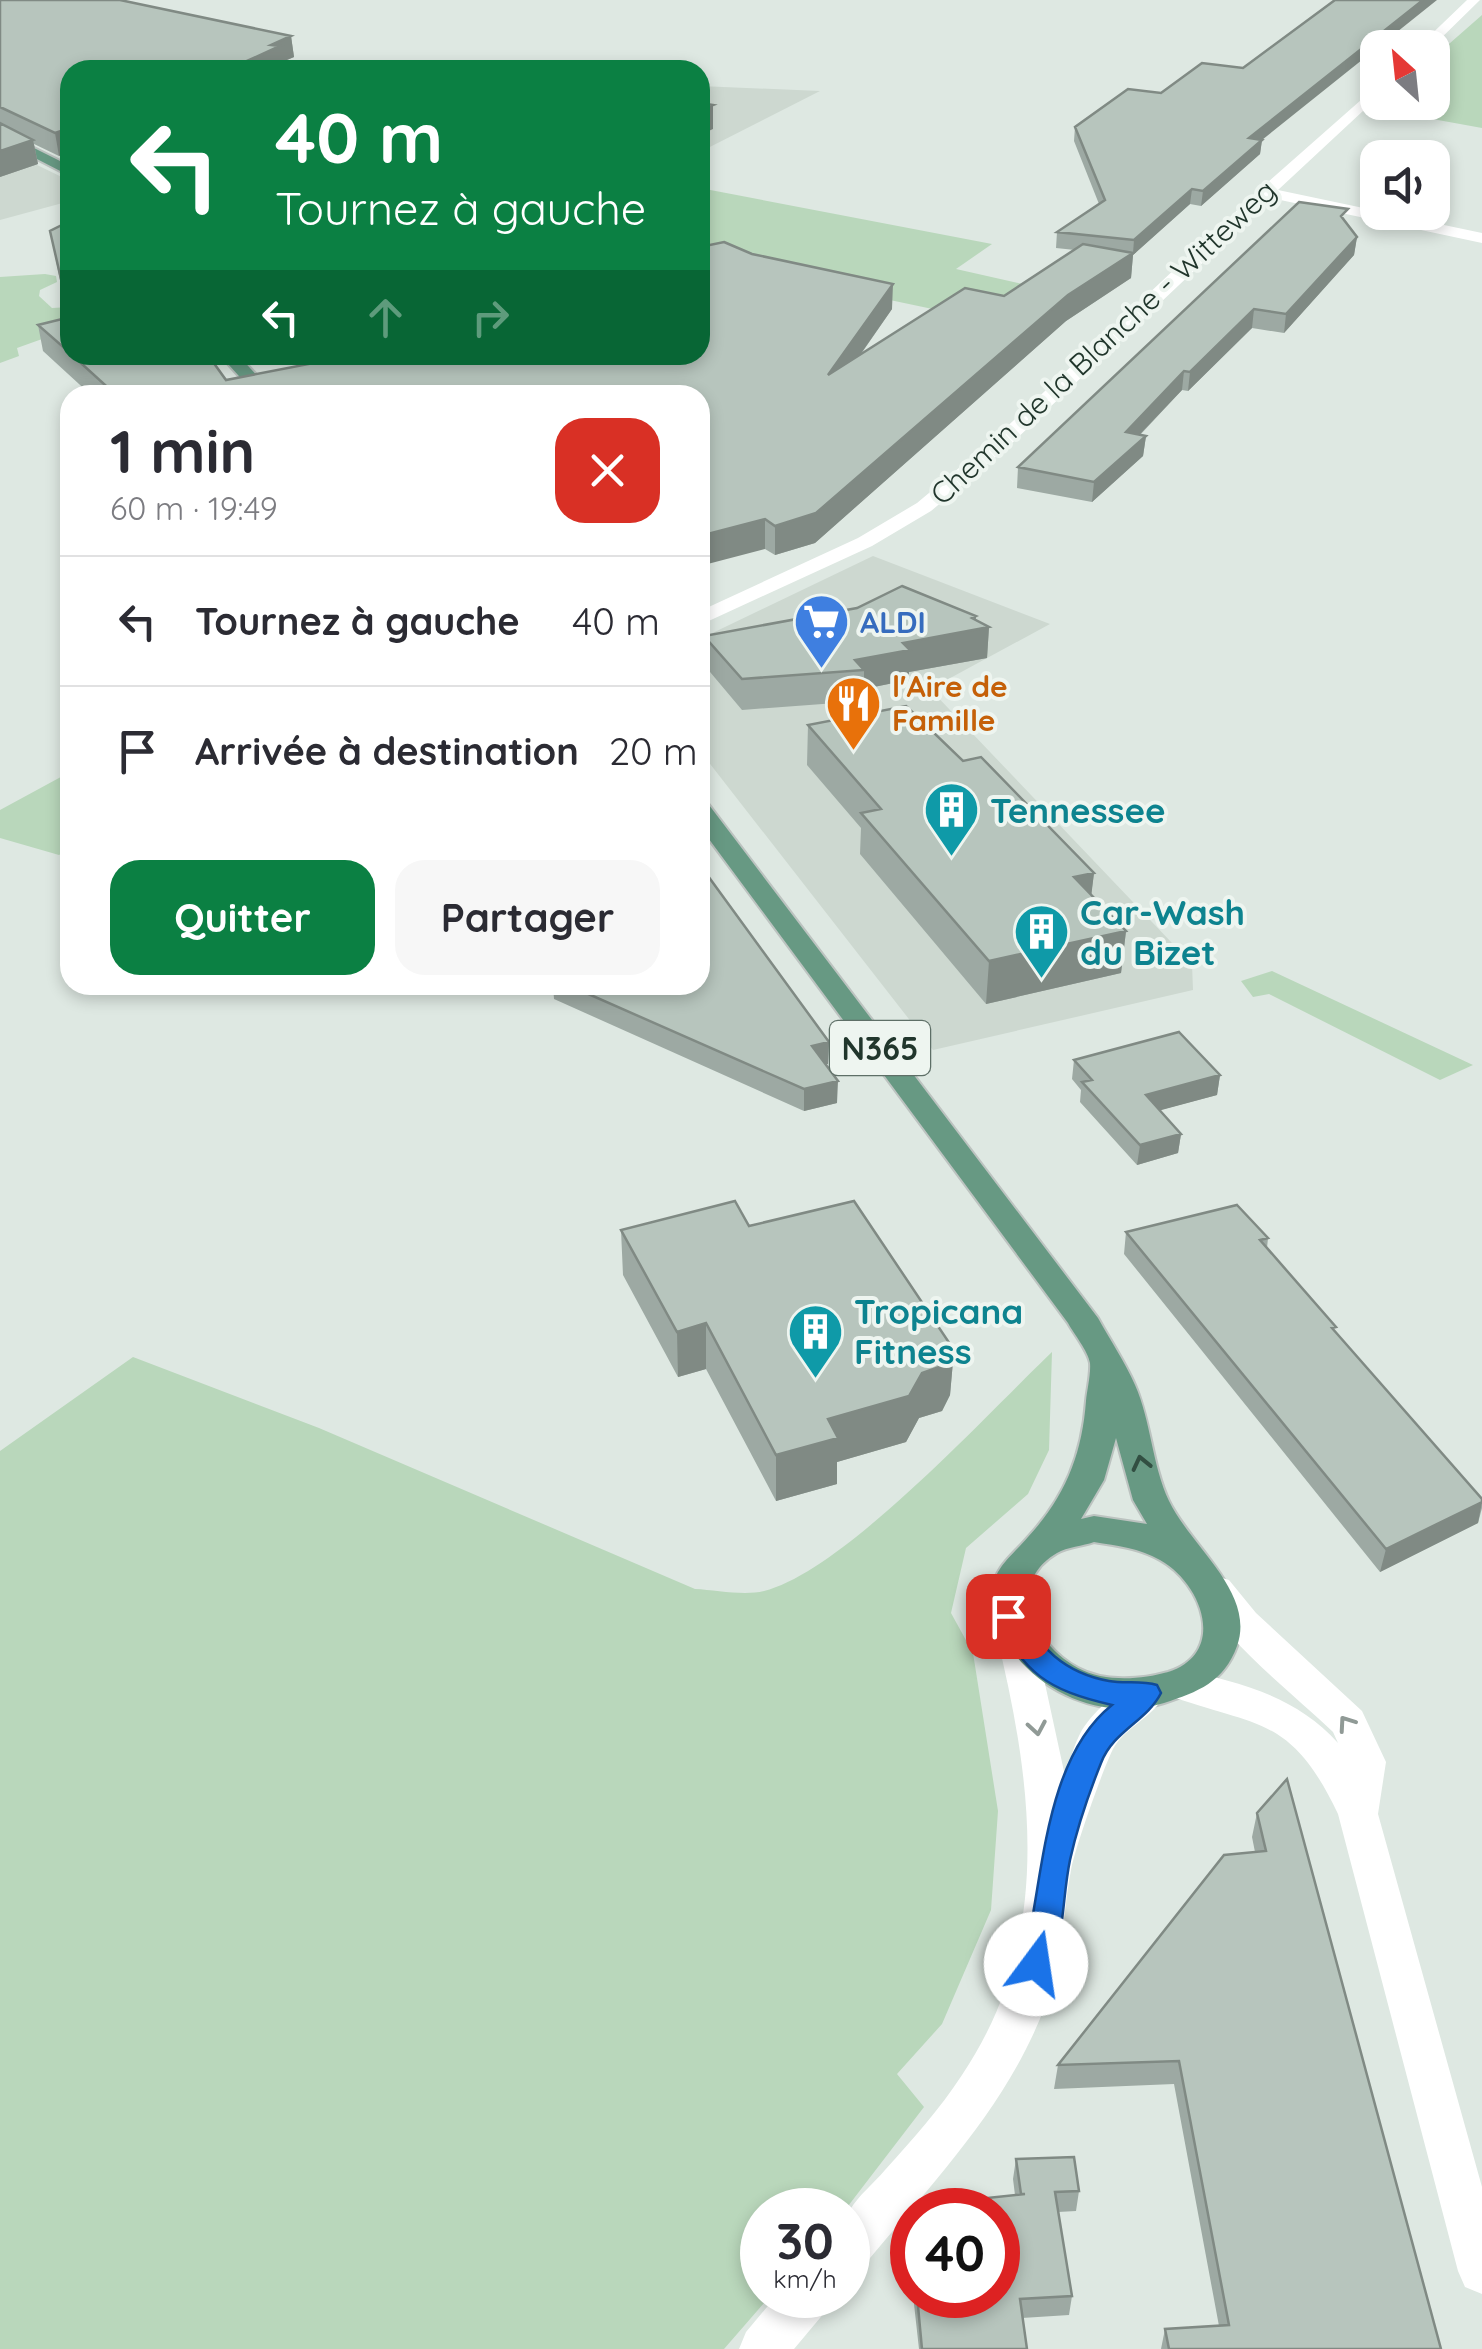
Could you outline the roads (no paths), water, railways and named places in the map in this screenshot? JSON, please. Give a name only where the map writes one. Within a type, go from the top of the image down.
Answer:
[{"type":"main road","points":[[0,135],[60,167]]},
{"type":"main road","points":[[238,365],[257,385]]},
{"type":"main road","name":"N365","points":[[710,823],[1060,1286],[1105,1358],[1130,1414],[1151,1500],[1181,1552],[1216,1590]]},
{"type":"main road","points":[[1015,1633],[1008,1616],[1010,1583],[1091,1478],[1103,1417],[1105,1358]]},
{"type":"main road","name":"N365","points":[[1042,1544],[1071,1532],[1117,1529],[1142,1534],[1181,1552]]},
{"type":"main road","points":[[1163,1688],[1206,1664],[1216,1651],[1223,1620],[1216,1590]]},
{"type":"main road","name":"N365","points":[[1015,1633],[1039,1663],[1071,1682],[1109,1693],[1163,1688]]},
{"type":"street","points":[[1442,30],[1474,0]]},
{"type":"street","name":"Chemin de la Blanche - Witteweg","points":[[710,614],[865,542],[924,508],[1003,441],[1360,105]]},
{"type":"street","points":[[1265,192],[1482,238]]},
{"type":"street","name":"N365","points":[[1216,1590],[1243,1623],[1348,1722],[1366,1762],[1358,1814]]},
{"type":"street","points":[[870,2221],[968,2102],[1002,2049],[1036,1964],[1049,1914],[1054,1862],[1039,1739],[1015,1633]]},
{"type":"street","points":[[1054,1862],[1098,1737],[1163,1688]]},
{"type":"street","name":"N365","points":[[1163,1688],[1262,1704],[1302,1727],[1331,1758],[1358,1814],[1482,2271]]},
{"type":"street","points":[[763,2349],[789,2318]]},
{"type":"place","name":"ALDI","points":[[821,671]]},
{"type":"place","name":"l'Aire de Famille","points":[[853,752]]},
{"type":"place","name":"Tennessee","points":[[951,859]]},
{"type":"place","name":"Car-Wash du Bizet","points":[[1041,981]]},
{"type":"place","name":"Tropicana Fitness","points":[[815,1380]]}]
